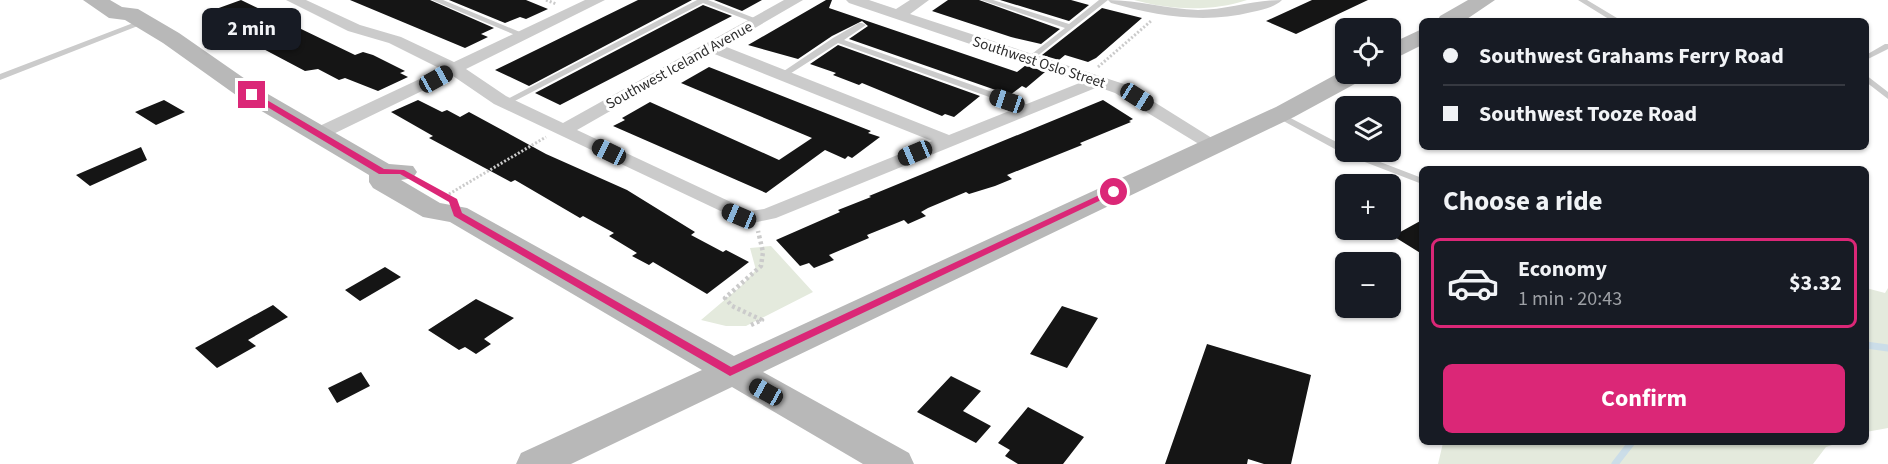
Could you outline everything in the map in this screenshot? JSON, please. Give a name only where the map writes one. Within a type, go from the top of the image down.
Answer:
[{"type":"main road","points":[[93,0],[117,13],[131,12],[209,62],[252,95],[383,172],[383,182],[433,211],[451,205],[730,372],[895,464]]},
{"type":"main road","points":[[1453,18],[1484,0]]},
{"type":"main road","points":[[1401,48],[1419,38]]},
{"type":"main road","points":[[535,464],[1279,115],[1336,84]]},
{"type":"street","points":[[294,0],[354,28],[395,40],[455,69],[506,102],[728,211],[748,218],[757,218],[1029,108],[1092,79]]},
{"type":"street","points":[[314,9],[334,0]]},
{"type":"street","points":[[318,134],[597,0]]},
{"type":"street","name":"Southwest Iceland Avenue","points":[[563,130],[795,0]]},
{"type":"street","name":"Southwest Oslo Street","points":[[854,0],[1092,79],[1137,97],[1214,145]]},
{"type":"street","points":[[897,15],[921,0]]},
{"type":"street","points":[[1116,0],[1162,12],[1186,14],[1231,11],[1274,0]]},
{"type":"street","points":[[711,47],[946,140]]},
{"type":"lane","points":[[436,0],[523,35]]},
{"type":"lane","points":[[506,102],[701,0],[758,21]]},
{"type":"lane","points":[[985,0],[1071,27]]},
{"type":"lane","points":[[1031,59],[1104,0]]},
{"type":"lane","points":[[1582,0],[1613,18]]},
{"type":"lane","points":[[0,77],[131,12]]},
{"type":"lane","points":[[782,75],[862,25]]},
{"type":"lane","points":[[837,40],[1029,108]]},
{"type":"lane","points":[[1869,56],[1888,46]]},
{"type":"lane","points":[[1869,80],[1888,96]]},
{"type":"lane","points":[[1279,115],[1335,145]]},
{"type":"lane","points":[[1374,162],[1419,180]]},
{"type":"path","points":[[1092,79],[1162,12]]},
{"type":"path","points":[[451,205],[512,159],[550,135],[563,130]]},
{"type":"path","points":[[751,326],[762,320],[753,312],[732,306],[725,298],[734,288],[754,275],[763,261],[757,218]]},
{"type":"shaded area","points":[[1134,0],[1247,0],[1205,8],[1176,8]]},
{"type":"shaded area","points":[[771,246],[813,292],[746,326],[726,326],[701,320],[756,270],[750,248]]},
{"type":"shaded area","points":[[1888,288],[1888,428],[1869,431],[1869,289],[1885,293]]},
{"type":"shaded area","points":[[1442,445],[1832,445],[1826,447],[1813,464],[1438,464]]},
{"type":"building","points":[[241,0],[355,55],[363,52],[373,55],[405,71],[400,73],[408,77],[378,91],[345,78],[339,80],[318,69],[305,71],[220,26],[226,23],[205,13]]},
{"type":"building","points":[[350,0],[430,0],[494,28],[481,34],[488,37],[465,48]]},
{"type":"building","points":[[449,0],[526,0],[548,9],[526,19],[520,17],[505,23]]},
{"type":"building","points":[[638,0],[692,0],[529,86],[495,70]]},
{"type":"building","points":[[714,0],[762,0],[742,11]]},
{"type":"building","points":[[826,0],[832,0],[829,8],[1017,72],[1026,65],[1045,72],[1026,88],[1022,86],[1010,95],[849,39],[868,26],[862,21],[832,36],[798,59],[748,45]]},
{"type":"building","points":[[948,0],[979,0],[1060,29],[1041,44],[1011,37],[932,11]]},
{"type":"building","points":[[1000,0],[1071,0],[1089,5],[1069,21]]},
{"type":"building","points":[[1312,0],[1368,0],[1296,34],[1266,21]]},
{"type":"building","points":[[703,5],[732,16],[560,105],[535,93]]},
{"type":"building","points":[[1102,8],[1142,18],[1096,58],[1088,62],[1065,55],[1059,60],[1042,55]]},
{"type":"building","points":[[838,45],[980,96],[954,117],[945,114],[942,116],[862,83],[859,85],[833,75],[836,73],[810,64]]},
{"type":"building","points":[[709,67],[871,131],[868,133],[880,137],[852,158],[848,156],[845,159],[825,150],[766,193],[613,126],[625,120],[622,118],[650,102],[779,160],[812,138],[681,83]]},
{"type":"building","points":[[164,100],[185,112],[156,125],[135,112]]},
{"type":"building","points":[[418,100],[442,112],[447,110],[460,117],[469,112],[546,154],[627,190],[695,232],[691,235],[723,252],[726,250],[749,262],[707,294],[653,262],[649,265],[632,256],[637,253],[609,236],[614,233],[583,216],[580,218],[515,180],[511,182],[429,138],[433,136],[391,112]]},
{"type":"building","points":[[1103,100],[1133,119],[1129,121],[1131,122],[1080,143],[1082,145],[1007,175],[1012,179],[969,194],[966,192],[928,208],[921,212],[926,216],[908,224],[904,220],[867,235],[869,238],[829,255],[834,260],[814,268],[809,263],[800,266],[776,240],[871,197],[869,196]]},
{"type":"building","points":[[141,147],[147,160],[90,186],[76,175]]},
{"type":"building","points":[[1419,222],[1419,252],[1399,240],[1401,232]]},
{"type":"building","points":[[385,267],[401,277],[360,301],[345,290]]},
{"type":"building","points":[[476,299],[514,318],[484,339],[491,344],[476,354],[465,347],[459,350],[428,330]]},
{"type":"building","points":[[273,305],[288,317],[248,340],[256,346],[217,368],[195,348]]},
{"type":"building","points":[[1062,306],[1098,318],[1067,368],[1030,354]]},
{"type":"building","points":[[1207,344],[1311,375],[1291,464],[1264,464],[1248,459],[1247,464],[1165,464]]},
{"type":"building","points":[[361,372],[370,386],[337,403],[328,388]]},
{"type":"building","points":[[951,376],[981,391],[963,411],[991,426],[976,443],[917,412]]},
{"type":"building","points":[[1028,407],[1084,437],[1063,464],[1018,464],[1005,456],[1010,450],[998,443]]},
{"type":"waterway","points":[[1869,345],[1888,348]]},
{"type":"waterway","points":[[1615,464],[1630,445]]},
{"type":"route","points":[[252,95],[383,172],[401,171],[454,201],[457,214],[730,372],[1114,192]]}]
